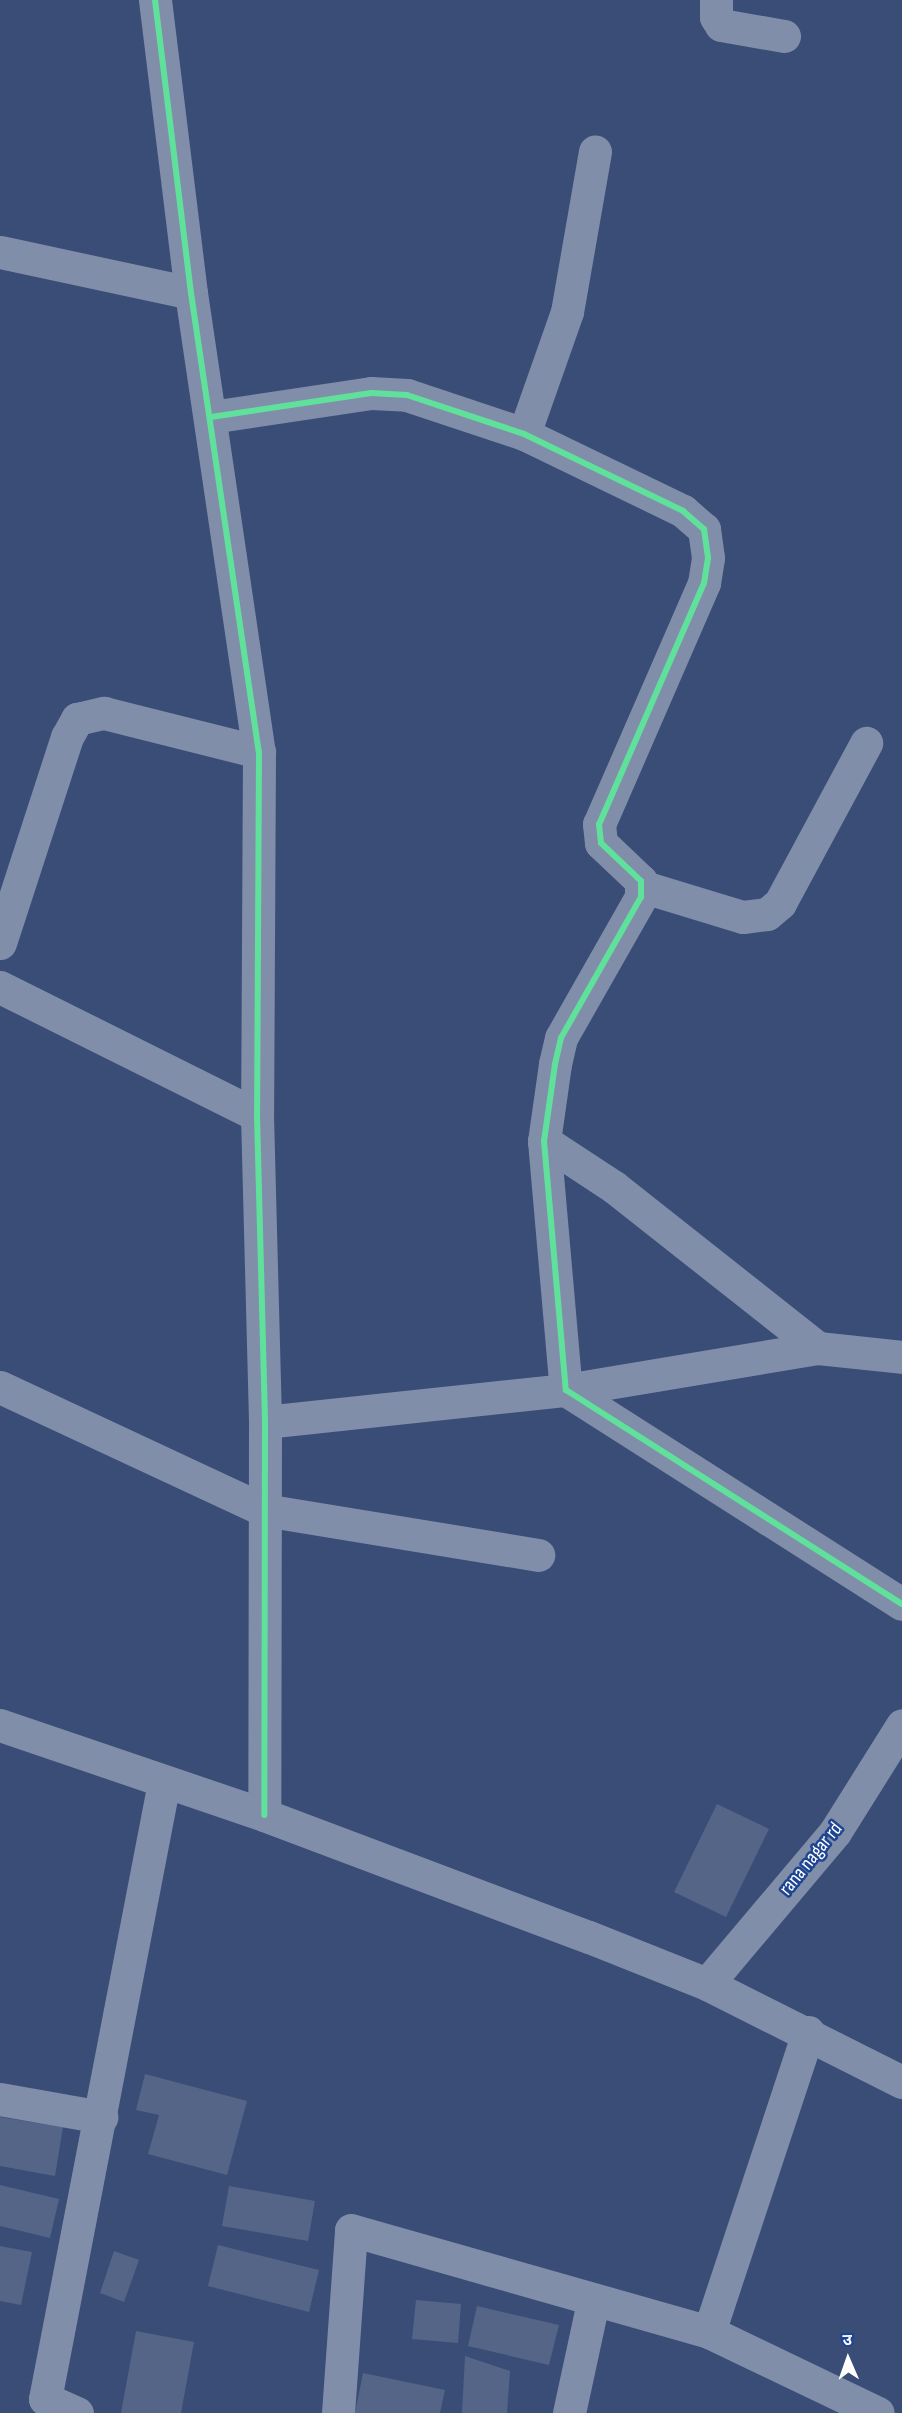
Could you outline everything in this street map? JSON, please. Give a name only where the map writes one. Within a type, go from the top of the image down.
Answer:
[{"type":"highway","points":[[0,1725],[264,1815],[707,1984],[808,2032],[902,2082]]},
{"type":"street","points":[[155,0],[191,293],[259,752],[257,1115],[265,1422],[264,1815]]},
{"type":"street","points":[[716,0],[716,17],[721,25],[784,36]]},
{"type":"street","points":[[524,434],[567,312],[595,151]]},
{"type":"street","points":[[0,252],[191,293]]},
{"type":"street","points":[[211,417],[371,393],[407,394],[524,434],[684,511],[704,529],[708,558],[704,583],[599,824],[601,843],[635,874],[644,887],[743,917],[767,914],[780,903],[867,743]]},
{"type":"street","points":[[0,943],[67,737],[77,719],[104,713],[259,752]]},
{"type":"street","points":[[566,1390],[544,1141],[561,1038],[644,887]]},
{"type":"street","points":[[0,987],[257,1115]]},
{"type":"street","points":[[544,1141],[623,1194],[818,1348]]},
{"type":"street","points":[[265,1422],[566,1390],[818,1348],[902,1356]]},
{"type":"street","points":[[0,1388],[264,1510],[538,1555]]},
{"type":"street","points":[[566,1390],[902,1604]]},
{"type":"street","name":"rana nagar rd","points":[[707,1984],[835,1832],[902,1725]]},
{"type":"street","points":[[77,2413],[45,2399],[164,1782]]},
{"type":"street","points":[[709,2332],[808,2032]]},
{"type":"street","points":[[0,2099],[101,2117]]},
{"type":"street","points":[[338,2413],[351,2230],[593,2302],[709,2332],[878,2413]]},
{"type":"street","points":[[569,2413],[593,2302]]},
{"type":"building","points":[[717,1804],[769,1829],[726,1917],[674,1892]]},
{"type":"building","points":[[145,2074],[247,2101],[227,2175],[148,2154],[159,2115],[136,2110]]},
{"type":"building","points":[[0,2117],[63,2127],[55,2176],[0,2166]]},
{"type":"building","points":[[0,2185],[59,2199],[50,2238],[0,2226]]},
{"type":"building","points":[[229,2186],[315,2201],[308,2241],[222,2226]]},
{"type":"building","points":[[218,2245],[319,2270],[309,2312],[208,2286]]},
{"type":"building","points":[[0,2246],[32,2252],[21,2305],[0,2301]]},
{"type":"building","points":[[114,2251],[139,2260],[124,2302],[100,2293]]},
{"type":"building","points":[[416,2300],[461,2304],[458,2343],[412,2339]]},
{"type":"building","points":[[477,2306],[559,2325],[549,2365],[468,2346]]},
{"type":"building","points":[[136,2331],[194,2342],[181,2413],[121,2413]]},
{"type":"building","points":[[465,2356],[510,2371],[507,2413],[462,2413]]},
{"type":"building","points":[[363,2373],[445,2390],[440,2413],[355,2413]]},
{"type":"cycle path","points":[[155,0],[191,293],[259,752],[257,1115],[265,1422],[264,1815]]},
{"type":"cycle path","points":[[211,417],[371,393],[407,395],[524,434],[683,511],[704,529],[708,558],[704,583],[599,824],[601,843],[641,881],[641,897],[561,1038],[555,1064],[544,1141],[566,1390],[902,1604]]}]
